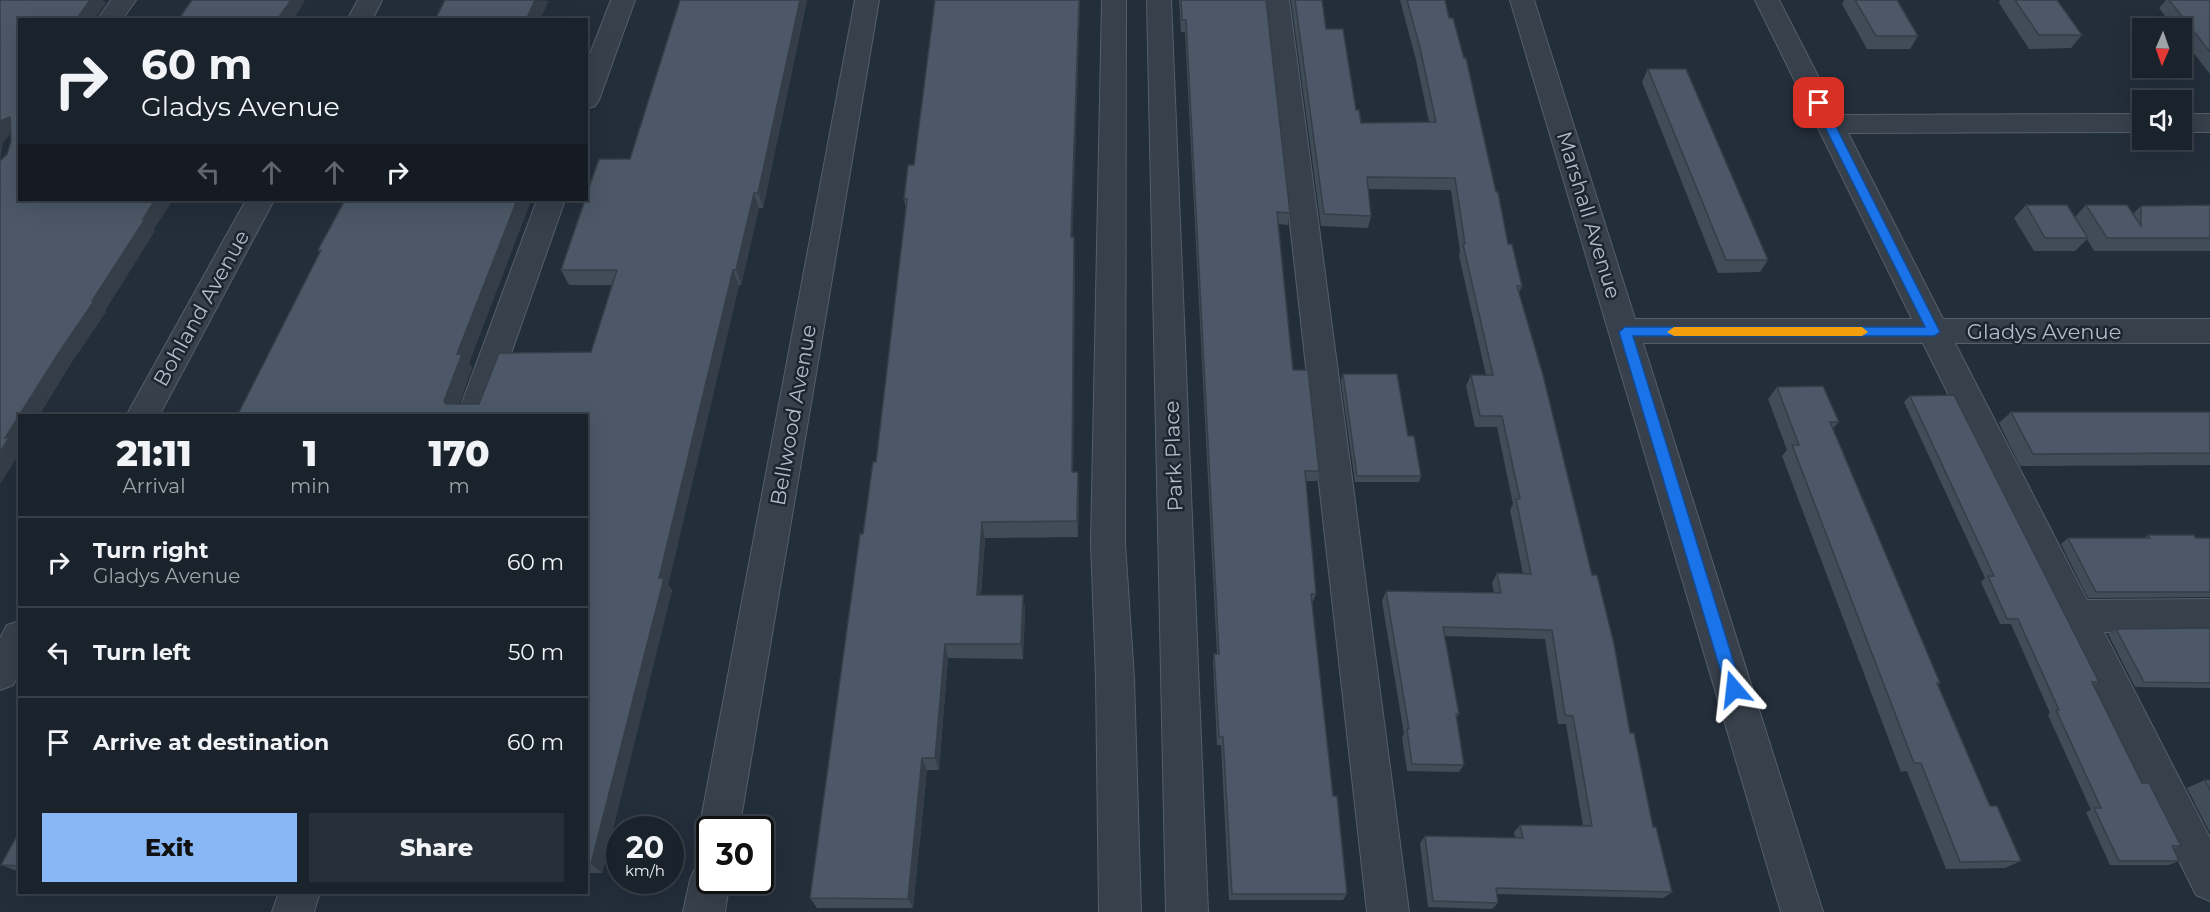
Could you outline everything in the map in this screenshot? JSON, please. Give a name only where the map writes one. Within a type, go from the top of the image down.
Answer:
[{"type":"street","points":[[110,18],[124,0]]},
{"type":"street","points":[[360,18],[370,0]]},
{"type":"street","points":[[588,95],[623,0]]},
{"type":"street","name":"Bellwood Avenue","points":[[721,816],[867,0]]},
{"type":"street","points":[[1114,0],[1108,543],[1115,678],[1120,912]]},
{"type":"street","name":"Park Place","points":[[1159,0],[1187,912]]},
{"type":"street","points":[[1277,0],[1388,912]]},
{"type":"street","name":"Marshall Avenue","points":[[1522,0],[1802,912]]},
{"type":"street","points":[[1767,0],[2210,881]]},
{"type":"street","points":[[1829,123],[2132,123]]},
{"type":"street","points":[[2192,123],[2210,123]]},
{"type":"street","name":"Bohland Avenue","points":[[143,414],[259,201]]},
{"type":"street","points":[[473,414],[551,201]]},
{"type":"street","name":"Gladys Avenue","points":[[1625,332],[2210,332]]},
{"type":"street","points":[[2077,616],[2210,615]]},
{"type":"street","points":[[0,673],[18,642]]},
{"type":"street","points":[[293,912],[299,894]]},
{"type":"street","points":[[704,912],[707,894]]},
{"type":"building","points":[[0,0],[90,0],[77,18],[18,18],[18,201],[154,201],[92,301],[94,301],[18,414],[5,438],[9,438],[0,452],[0,161],[7,154],[11,141],[10,117],[0,121]]},
{"type":"building","points":[[192,0],[291,0],[278,18],[179,18]]},
{"type":"building","points":[[445,0],[535,0],[527,18],[436,18]]},
{"type":"building","points":[[680,0],[800,0],[758,193],[754,193],[736,270],[733,270],[659,578],[664,578],[591,864],[588,864],[588,414],[238,414],[344,201],[517,201],[457,354],[462,354],[444,401],[446,404],[479,404],[499,353],[591,352],[617,270],[561,270],[585,201],[588,201],[588,190],[599,159],[630,159]]},
{"type":"building","points":[[935,0],[1079,0],[1071,237],[1074,237],[1072,472],[1078,472],[1077,521],[982,522],[977,595],[1023,595],[1021,644],[945,644],[935,758],[922,758],[908,899],[810,898],[860,534],[863,534],[873,462],[876,462],[907,199],[904,199],[908,165],[914,165]]},
{"type":"building","points":[[1181,0],[1266,0],[1290,213],[1277,212],[1293,370],[1308,370],[1319,471],[1305,471],[1316,594],[1311,594],[1333,796],[1337,796],[1347,894],[1232,894],[1223,737],[1219,737],[1214,654],[1219,654],[1186,20],[1182,20]]},
{"type":"building","points":[[1295,0],[1322,0],[1326,29],[1343,29],[1356,110],[1359,110],[1361,123],[1436,122],[1407,0],[1445,0],[1449,18],[1453,18],[1464,58],[1466,58],[1508,244],[1512,244],[1522,286],[1517,286],[1543,375],[1592,575],[1597,575],[1614,644],[1630,733],[1634,733],[1653,827],[1656,827],[1672,892],[1496,888],[1498,903],[1433,901],[1425,836],[1523,838],[1520,825],[1592,826],[1573,716],[1565,715],[1552,630],[1443,627],[1459,714],[1456,714],[1464,765],[1412,764],[1407,729],[1409,729],[1386,591],[1501,593],[1497,573],[1531,574],[1516,499],[1520,499],[1502,416],[1480,416],[1471,375],[1493,375],[1463,244],[1465,244],[1455,178],[1367,177],[1371,216],[1324,214]]},
{"type":"building","points":[[1855,0],[1897,0],[1918,36],[1876,36]]},
{"type":"building","points":[[2015,0],[2057,0],[2082,35],[2039,35]]},
{"type":"building","points":[[2169,0],[2210,0],[2210,52],[2192,29],[2192,18],[2183,18]]},
{"type":"building","points":[[1648,69],[1686,69],[1768,260],[1726,260]]},
{"type":"building","points":[[2026,205],[2067,205],[2088,238],[2045,238]]},
{"type":"building","points":[[2086,205],[2127,205],[2141,226],[2141,206],[2210,205],[2210,238],[2107,238]]},
{"type":"building","points":[[1343,374],[1397,374],[1408,436],[1414,436],[1421,476],[1357,476]]},
{"type":"building","points":[[1823,386],[1839,422],[1830,422],[1940,683],[1937,683],[1990,806],[1997,806],[2021,861],[1960,862],[1921,763],[1914,763],[1792,445],[1799,445],[1777,387]]},
{"type":"building","points":[[1954,395],[2099,682],[2092,682],[2142,783],[2149,783],[2181,846],[2172,846],[2179,861],[2119,861],[2094,808],[2101,808],[2056,710],[2059,710],[2018,619],[2007,619],[1988,576],[1994,576],[1910,396]]},
{"type":"building","points":[[2011,412],[2210,412],[2210,453],[2033,454]]},
{"type":"building","points":[[2148,535],[2194,535],[2195,538],[2210,538],[2210,592],[2096,592],[2068,538],[2150,538]]},
{"type":"building","points":[[2210,628],[2210,683],[2144,682],[2116,629]]},
{"type":"building","points":[[2205,780],[2210,780],[2210,790]]},
{"type":"building","points":[[18,834],[18,866],[1,865]]},
{"type":"slow traffic","points":[[1674,332],[1862,332]]},
{"type":"route","points":[[1734,689],[1625,332],[1934,332],[1819,103]]}]
